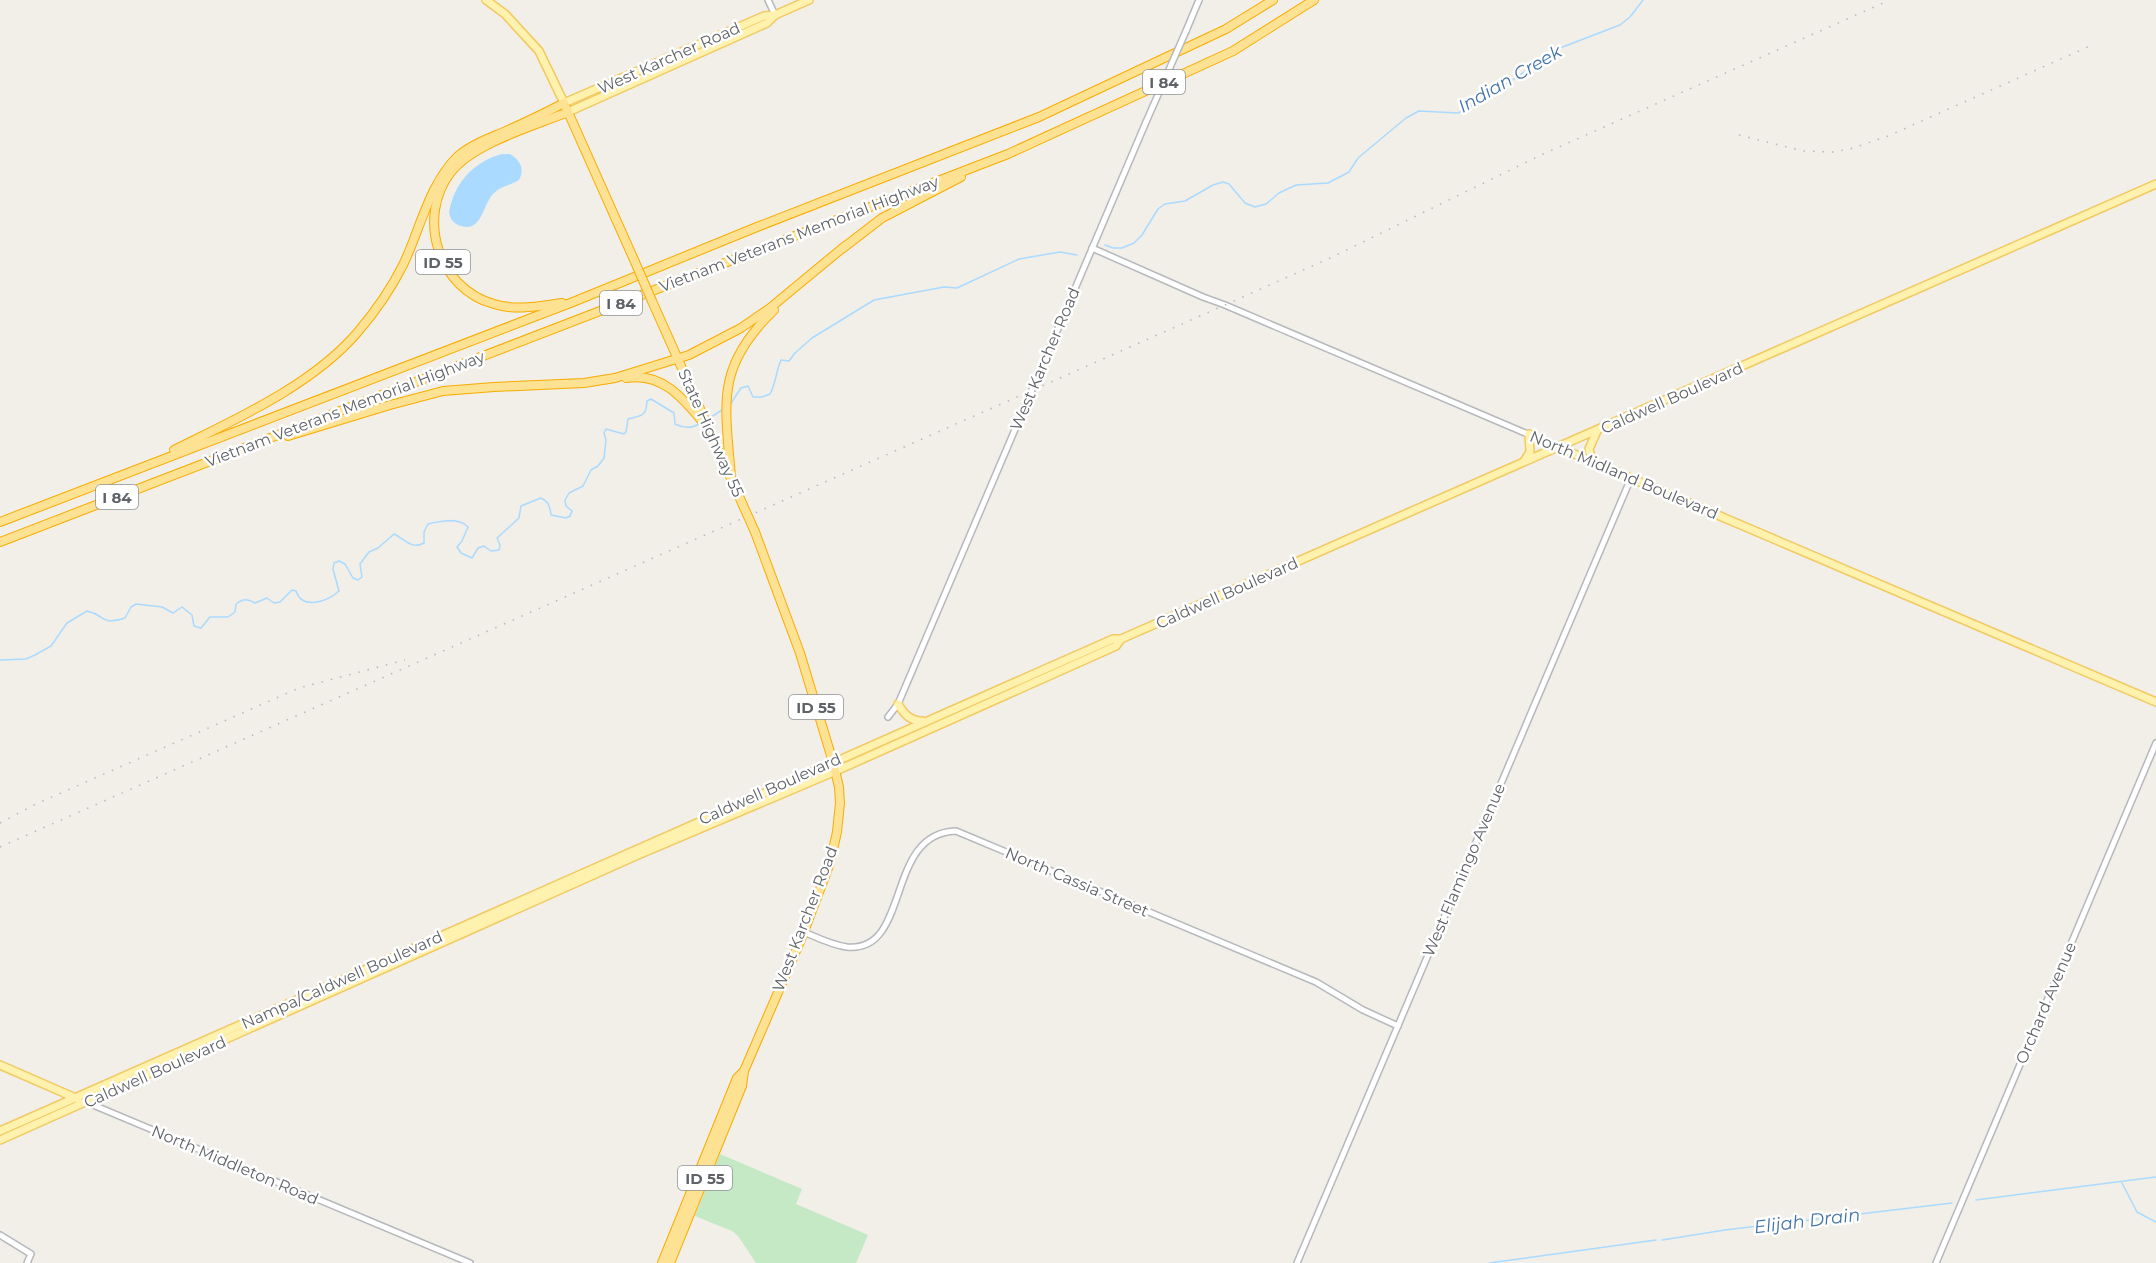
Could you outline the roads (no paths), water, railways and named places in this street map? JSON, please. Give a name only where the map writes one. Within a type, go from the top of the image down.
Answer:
[{"type":"highway","name":"Vietnam Veterans Memorial Highway","points":[[573,302],[756,227],[1039,117],[1226,29],[1273,0]]},
{"type":"highway","name":"Vietnam Veterans Memorial Highway","points":[[0,542],[1008,154],[1233,51],[1314,0]]},
{"type":"highway","points":[[138,468],[230,422],[298,383],[325,364],[356,333],[385,297],[403,266],[440,180],[458,156],[475,144],[564,104],[568,112]]},
{"type":"highway","name":"ID 55","points":[[568,112],[479,149],[463,160],[444,184],[434,219],[436,244],[446,268],[455,280],[479,298],[498,305],[519,308],[573,302]]},
{"type":"highway","name":"State Highway 55","points":[[568,112],[755,532],[800,653],[833,762]]},
{"type":"highway","name":"ID 55","points":[[730,477],[725,404],[733,366],[742,348],[756,329],[845,246],[882,219],[923,195],[1008,154]]},
{"type":"highway","points":[[235,452],[443,391],[584,383],[615,378],[689,355],[741,328],[770,308],[845,246]]},
{"type":"highway","name":"I 84","points":[[0,522],[573,302]]},
{"type":"highway","points":[[523,386],[584,385],[630,377],[656,380],[678,393],[708,429]]},
{"type":"highway","name":"West Karcher Road","points":[[662,1263],[737,1078],[744,1071],[804,932],[830,863],[837,832],[840,803],[833,762]]},
{"type":"highway","name":"West Karcher Road","points":[[670,1263],[740,1092],[744,1071]]},
{"type":"main road","points":[[486,0],[505,14],[539,51],[564,104]]},
{"type":"main road","name":"West Karcher Road","points":[[564,104],[764,16],[775,15],[809,0]]},
{"type":"main road","name":"West Karcher Road","points":[[568,112],[767,23],[775,15]]},
{"type":"main road","points":[[661,70],[666,64],[692,52],[694,47]]},
{"type":"main road","name":"Caldwell Boulevard","points":[[685,830],[1113,639],[1121,639],[2156,184]]},
{"type":"main road","points":[[1592,461],[1589,445],[1597,431]]},
{"type":"main road","points":[[1524,462],[1530,453],[1529,434]]},
{"type":"main road","name":"North Midland Boulevard","points":[[1558,447],[2156,702]]},
{"type":"main road","name":"Caldwell Boulevard","points":[[685,830],[836,771],[1116,646],[1121,639]]},
{"type":"main road","points":[[898,704],[907,716],[915,721],[928,721]]},
{"type":"main road","name":"Nampa/Caldwell Boulevard","points":[[342,988],[685,830]]},
{"type":"main road","name":"Nampa/Caldwell Boulevard","points":[[0,1131],[685,830]]},
{"type":"main road","name":"Caldwell Boulevard","points":[[0,1140],[342,988]]},
{"type":"main road","name":"North Middleton Road","points":[[0,1065],[86,1102]]},
{"type":"street","points":[[768,0],[775,15]]},
{"type":"street","name":"West Karcher Road","points":[[888,717],[898,704],[1198,0]]},
{"type":"street","name":"North Midland Boulevard","points":[[1092,249],[1558,447]]},
{"type":"street","name":"West Flamingo Avenue","points":[[1297,1263],[1631,478]]},
{"type":"street","name":"Orchard Avenue","points":[[1936,1263],[2156,743]]},
{"type":"street","name":"North Cassia Street","points":[[804,932],[833,944],[849,947],[870,942],[879,936],[886,924],[919,848],[932,836],[957,831],[1316,982],[1363,1010],[1398,1026]]},
{"type":"street","name":"North Middleton Road","points":[[86,1102],[470,1263]]},
{"type":"street","points":[[0,1235],[31,1254],[27,1263]]},
{"type":"water","points":[[502,154],[510,154],[519,162],[522,172],[519,180],[494,193],[478,221],[473,225],[468,227],[456,224],[449,213],[460,183],[482,162]]},
{"type":"waterway","name":"Indian Creek","points":[[1105,245],[1122,248],[1134,243],[1142,235],[1158,209],[1165,204],[1185,201],[1223,182],[1229,184],[1245,203],[1255,207],[1266,204],[1279,193],[1296,185],[1328,183],[1349,172],[1358,158],[1406,118],[1419,111],[1458,113],[1493,93],[1560,48],[1620,25],[1630,17],[1643,0]]},
{"type":"waterway","name":"Indian Creek","points":[[729,406],[741,388],[748,386],[753,397],[770,394],[781,360],[789,361],[812,338],[874,300],[944,287],[957,288],[1019,259],[1060,252],[1077,255]]},
{"type":"waterway","name":"Indian Creek","points":[[0,660],[26,659],[51,646],[67,623],[87,611],[111,621],[125,618],[131,607],[136,604],[162,607],[173,613],[182,607],[192,615],[194,626],[201,628],[210,617],[228,617],[235,612],[236,604],[243,600],[255,603],[267,598],[274,603],[280,602],[292,590],[296,591],[304,601],[322,601],[339,591],[333,569],[334,563],[339,561],[345,564],[353,578],[358,580],[362,577],[360,564],[369,552],[378,548],[394,534],[412,545],[420,545],[424,543],[424,532],[428,524],[455,521],[468,527],[457,547],[461,553],[472,558],[478,548],[484,546],[491,551],[499,550],[500,545],[497,538],[519,518],[521,506],[541,498],[549,505],[551,515],[566,518],[570,516],[572,511],[566,506],[565,500],[569,493],[583,486],[591,470],[598,466],[604,458],[606,429],[624,434],[628,419],[644,413],[647,401],[651,399],[674,413],[675,424],[684,427],[699,424]]},
{"type":"waterway","name":"Indian Creek","points":[[708,419],[722,410]]},
{"type":"waterway","name":"Elijah Drain","points":[[1976,1200],[2156,1177]]},
{"type":"waterway","points":[[2122,1183],[2137,1212],[2156,1222]]},
{"type":"waterway","name":"Elijah Drain","points":[[1662,1240],[1725,1230],[1952,1203]]},
{"type":"waterway","name":"Elijah Drain","points":[[1489,1263],[1656,1240]]},
{"type":"railway","points":[[0,847],[1330,258],[1541,155],[1890,0]]},
{"type":"railway","points":[[1739,135],[1803,151],[1834,152],[1850,149],[1888,136],[2090,46]]},
{"type":"railway","points":[[0,823],[36,804],[299,688],[405,660]]}]
